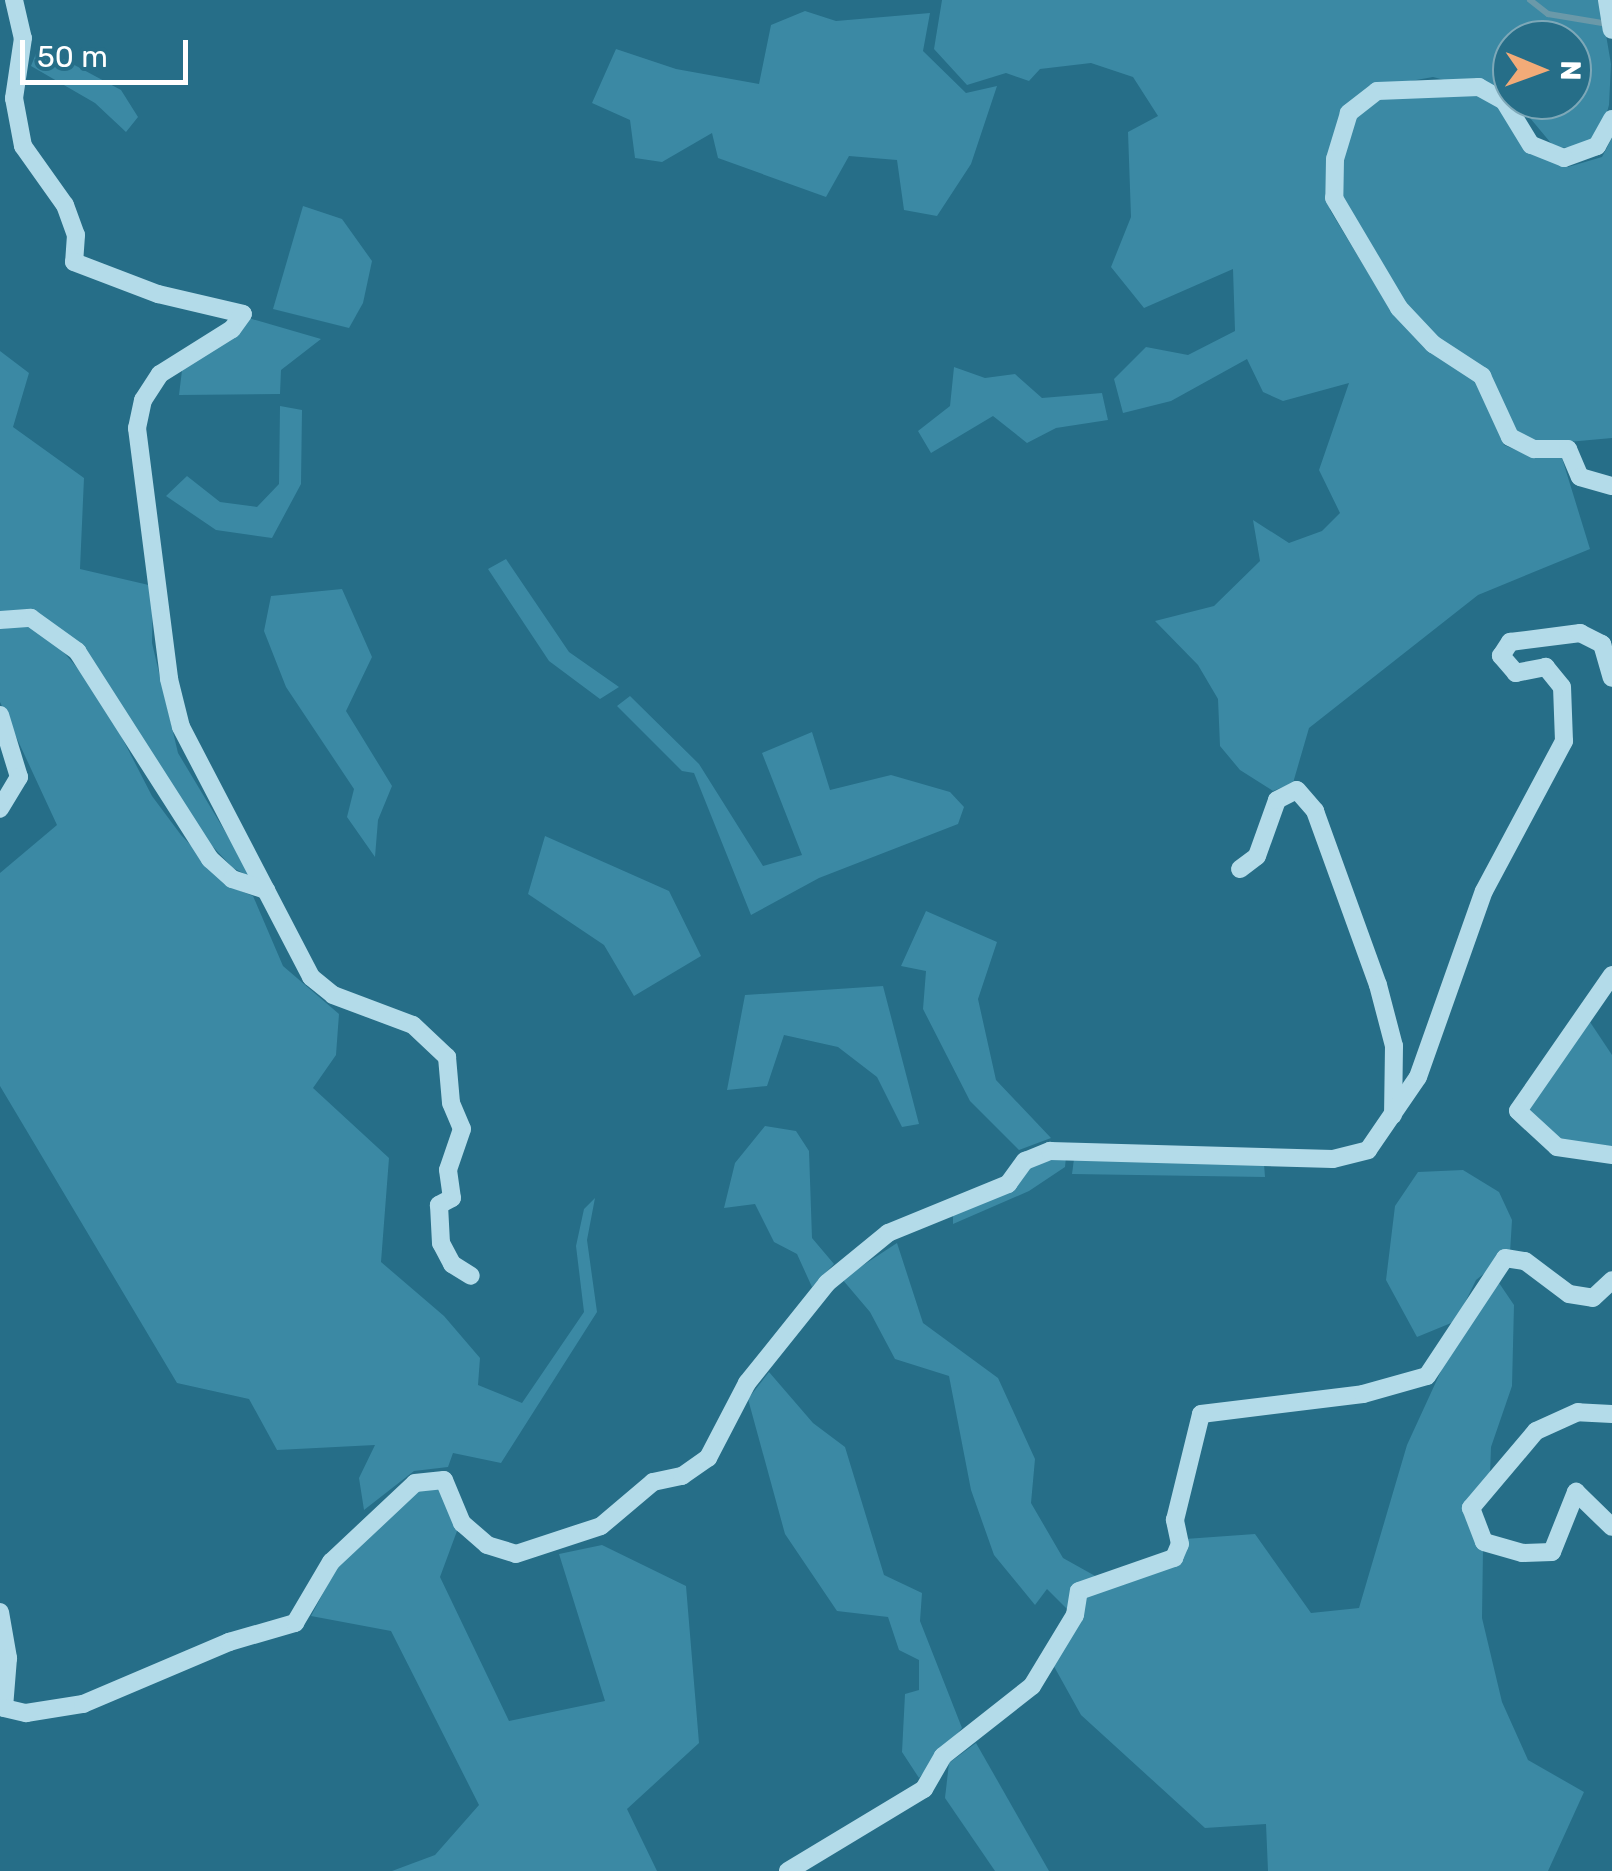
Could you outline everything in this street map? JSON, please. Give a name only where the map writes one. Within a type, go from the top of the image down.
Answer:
[{"type":"street","points":[[14,0],[23,38],[14,98],[23,146],[65,205],[76,234],[74,262],[158,294],[242,314],[232,329],[160,374],[143,400],[138,471],[181,727],[311,976],[333,994],[414,1025],[448,1056],[451,1103],[462,1128],[448,1170],[452,1198],[439,1205],[441,1242],[452,1264],[471,1276]]},
{"type":"street","points":[[1607,0],[1612,30]]},
{"type":"street","points":[[1612,119],[1597,146],[1564,158],[1531,145],[1504,101],[1478,88],[1377,91],[1349,113],[1335,159],[1334,198],[1399,308],[1433,344],[1482,376],[1510,437],[1534,450],[1568,449],[1580,477],[1612,486]]},
{"type":"street","points":[[0,620],[31,618],[76,652],[210,860],[232,880],[266,890]]},
{"type":"street","points":[[0,1612],[8,1658],[4,1708],[26,1713],[83,1704],[230,1642],[294,1623],[331,1562],[416,1484],[444,1480],[462,1523],[487,1546],[516,1554],[600,1526],[653,1482],[682,1476],[708,1458],[747,1383],[827,1283],[888,1233],[1008,1184],[1025,1161],[1050,1151],[1333,1159],[1368,1150],[1392,1120],[1438,1034],[1484,891],[1564,741],[1562,687],[1546,667],[1516,673],[1501,656],[1510,642],[1580,632],[1602,644],[1612,678]]},
{"type":"street","points":[[0,715],[19,778],[0,809]]},
{"type":"street","points":[[1240,869],[1257,856],[1276,800],[1297,790],[1315,811],[1378,985],[1394,1046],[1392,1120]]},
{"type":"street","points":[[1612,975],[1518,1111],[1557,1147],[1612,1155]]},
{"type":"street","points":[[788,1871],[924,1790],[942,1756],[1032,1686],[1074,1615],[1079,1591],[1174,1558],[1180,1544],[1175,1520],[1201,1414],[1364,1394],[1427,1376],[1506,1258],[1525,1262],[1581,1296],[1593,1298],[1612,1280]]},
{"type":"street","points":[[1612,1414],[1578,1412],[1536,1431],[1470,1508],[1484,1542],[1522,1553],[1552,1552],[1576,1492],[1612,1527]]},
{"type":"shaded area","points":[[942,0],[1600,0],[1611,64],[1609,105],[1602,130],[1580,147],[1555,148],[1532,120],[1592,120],[1592,20],[1492,20],[1492,93],[1433,77],[1388,85],[1359,98],[1326,169],[1330,210],[1376,286],[1478,377],[1504,445],[1535,458],[1562,458],[1590,549],[1478,595],[1309,728],[1293,783],[1273,791],[1240,770],[1220,746],[1218,699],[1198,665],[1155,621],[1214,606],[1260,561],[1253,520],[1289,543],[1322,531],[1340,513],[1319,470],[1349,383],[1283,401],[1263,392],[1247,359],[1171,401],[1123,413],[1114,379],[1146,347],[1188,355],[1235,331],[1233,269],[1144,308],[1111,267],[1131,217],[1128,132],[1158,116],[1133,77],[1091,63],[1040,69],[1029,81],[1006,73],[967,85],[934,49]]},
{"type":"shaded area","points":[[805,11],[836,21],[930,13],[923,51],[966,93],[997,86],[971,164],[937,216],[904,210],[897,160],[849,156],[826,197],[718,158],[712,133],[662,162],[635,158],[630,120],[592,103],[616,49],[676,69],[759,84],[771,25]]},
{"type":"shaded area","points":[[39,46],[121,90],[138,117],[126,132],[95,103],[31,66]]},
{"type":"shaded area","points":[[1478,92],[1492,99],[1492,120],[1512,120],[1532,154],[1568,167],[1602,157],[1612,138],[1612,438],[1535,445],[1515,435],[1500,409],[1402,305],[1339,194],[1339,164],[1354,117],[1378,96]]},
{"type":"shaded area","points":[[303,206],[342,219],[372,261],[363,303],[349,328],[273,309]]},
{"type":"shaded area","points":[[245,317],[321,339],[281,370],[280,394],[179,395],[183,362]]},
{"type":"shaded area","points":[[0,351],[29,373],[13,427],[84,478],[80,569],[153,586],[152,643],[178,753],[253,878],[233,868],[200,833],[83,648],[34,612],[0,615]]},
{"type":"shaded area","points":[[954,367],[985,378],[1015,374],[1042,398],[1102,393],[1108,420],[1056,428],[1027,443],[993,416],[931,453],[918,431],[950,406]]},
{"type":"shaded area","points":[[280,406],[302,410],[301,484],[272,538],[216,530],[166,496],[187,476],[220,502],[257,507],[279,484]]},
{"type":"shaded area","points":[[506,559],[569,652],[619,687],[600,699],[549,661],[488,569]]},
{"type":"shaded area","points":[[342,589],[372,657],[346,711],[392,786],[378,820],[375,857],[347,817],[354,789],[286,687],[264,631],[271,596]]},
{"type":"shaded area","points":[[29,625],[54,641],[99,693],[152,796],[181,835],[231,887],[253,896],[283,966],[339,1014],[336,1055],[313,1088],[389,1158],[381,1262],[444,1316],[480,1358],[478,1385],[522,1403],[584,1312],[576,1246],[584,1209],[595,1198],[587,1240],[597,1312],[501,1463],[453,1453],[448,1467],[414,1471],[364,1510],[359,1478],[375,1445],[277,1450],[249,1399],[177,1383],[0,1086],[0,873],[57,825],[0,702],[0,629]]},
{"type":"shaded area","points":[[630,696],[699,764],[763,866],[802,855],[762,753],[812,732],[830,790],[891,775],[950,792],[964,807],[958,824],[819,878],[751,915],[694,773],[682,771],[617,706]]},
{"type":"shaded area","points":[[545,836],[669,891],[701,956],[634,996],[604,945],[528,894]]},
{"type":"shaded area","points":[[926,911],[997,942],[978,999],[996,1080],[1051,1138],[1019,1150],[970,1101],[923,1009],[926,971],[901,966]]},
{"type":"shaded area","points":[[883,986],[919,1124],[902,1127],[877,1077],[838,1047],[784,1035],[767,1086],[727,1090],[745,995]]},
{"type":"shaded area","points":[[1590,1022],[1612,1055],[1612,1148],[1560,1141],[1525,1111]]},
{"type":"shaded area","points":[[765,1126],[796,1131],[809,1151],[812,1238],[834,1264],[812,1287],[797,1254],[774,1242],[755,1204],[724,1208],[735,1163]]},
{"type":"shaded area","points":[[1066,1157],[1065,1167],[1029,1191],[953,1224],[953,1213],[1029,1165]]},
{"type":"shaded area","points":[[1074,1159],[1264,1164],[1265,1177],[1072,1174]]},
{"type":"shaded area","points":[[1463,1170],[1499,1192],[1512,1220],[1510,1253],[1476,1280],[1456,1321],[1417,1337],[1386,1280],[1395,1206],[1418,1172]]},
{"type":"shaded area","points":[[897,1243],[923,1323],[998,1378],[1035,1459],[1031,1503],[1063,1558],[1097,1577],[1071,1613],[1047,1589],[1035,1605],[994,1555],[971,1490],[949,1376],[895,1359],[870,1312],[842,1279]]},
{"type":"shaded area","points":[[1495,1277],[1514,1305],[1512,1386],[1491,1447],[1490,1475],[1464,1510],[1483,1550],[1482,1618],[1502,1702],[1528,1760],[1584,1792],[1548,1871],[1268,1871],[1266,1824],[1205,1828],[1081,1715],[1051,1661],[1082,1591],[1153,1571],[1185,1539],[1255,1534],[1311,1613],[1359,1608],[1407,1445],[1452,1347]]},
{"type":"shaded area","points":[[769,1372],[813,1423],[845,1447],[884,1575],[922,1593],[920,1621],[962,1728],[919,1778],[902,1752],[905,1694],[919,1690],[919,1660],[899,1650],[888,1617],[837,1611],[785,1534],[748,1399]]},
{"type":"shaded area","points":[[440,1486],[457,1531],[440,1577],[509,1721],[605,1701],[559,1554],[602,1545],[686,1586],[699,1743],[627,1809],[657,1871],[392,1871],[435,1855],[479,1805],[391,1631],[311,1616],[338,1565],[421,1488]]},
{"type":"shaded area","points":[[976,1743],[1049,1871],[995,1871],[945,1798],[949,1763]]},
{"type":"waterway","points":[[1530,0],[1548,14],[1608,24]]}]
